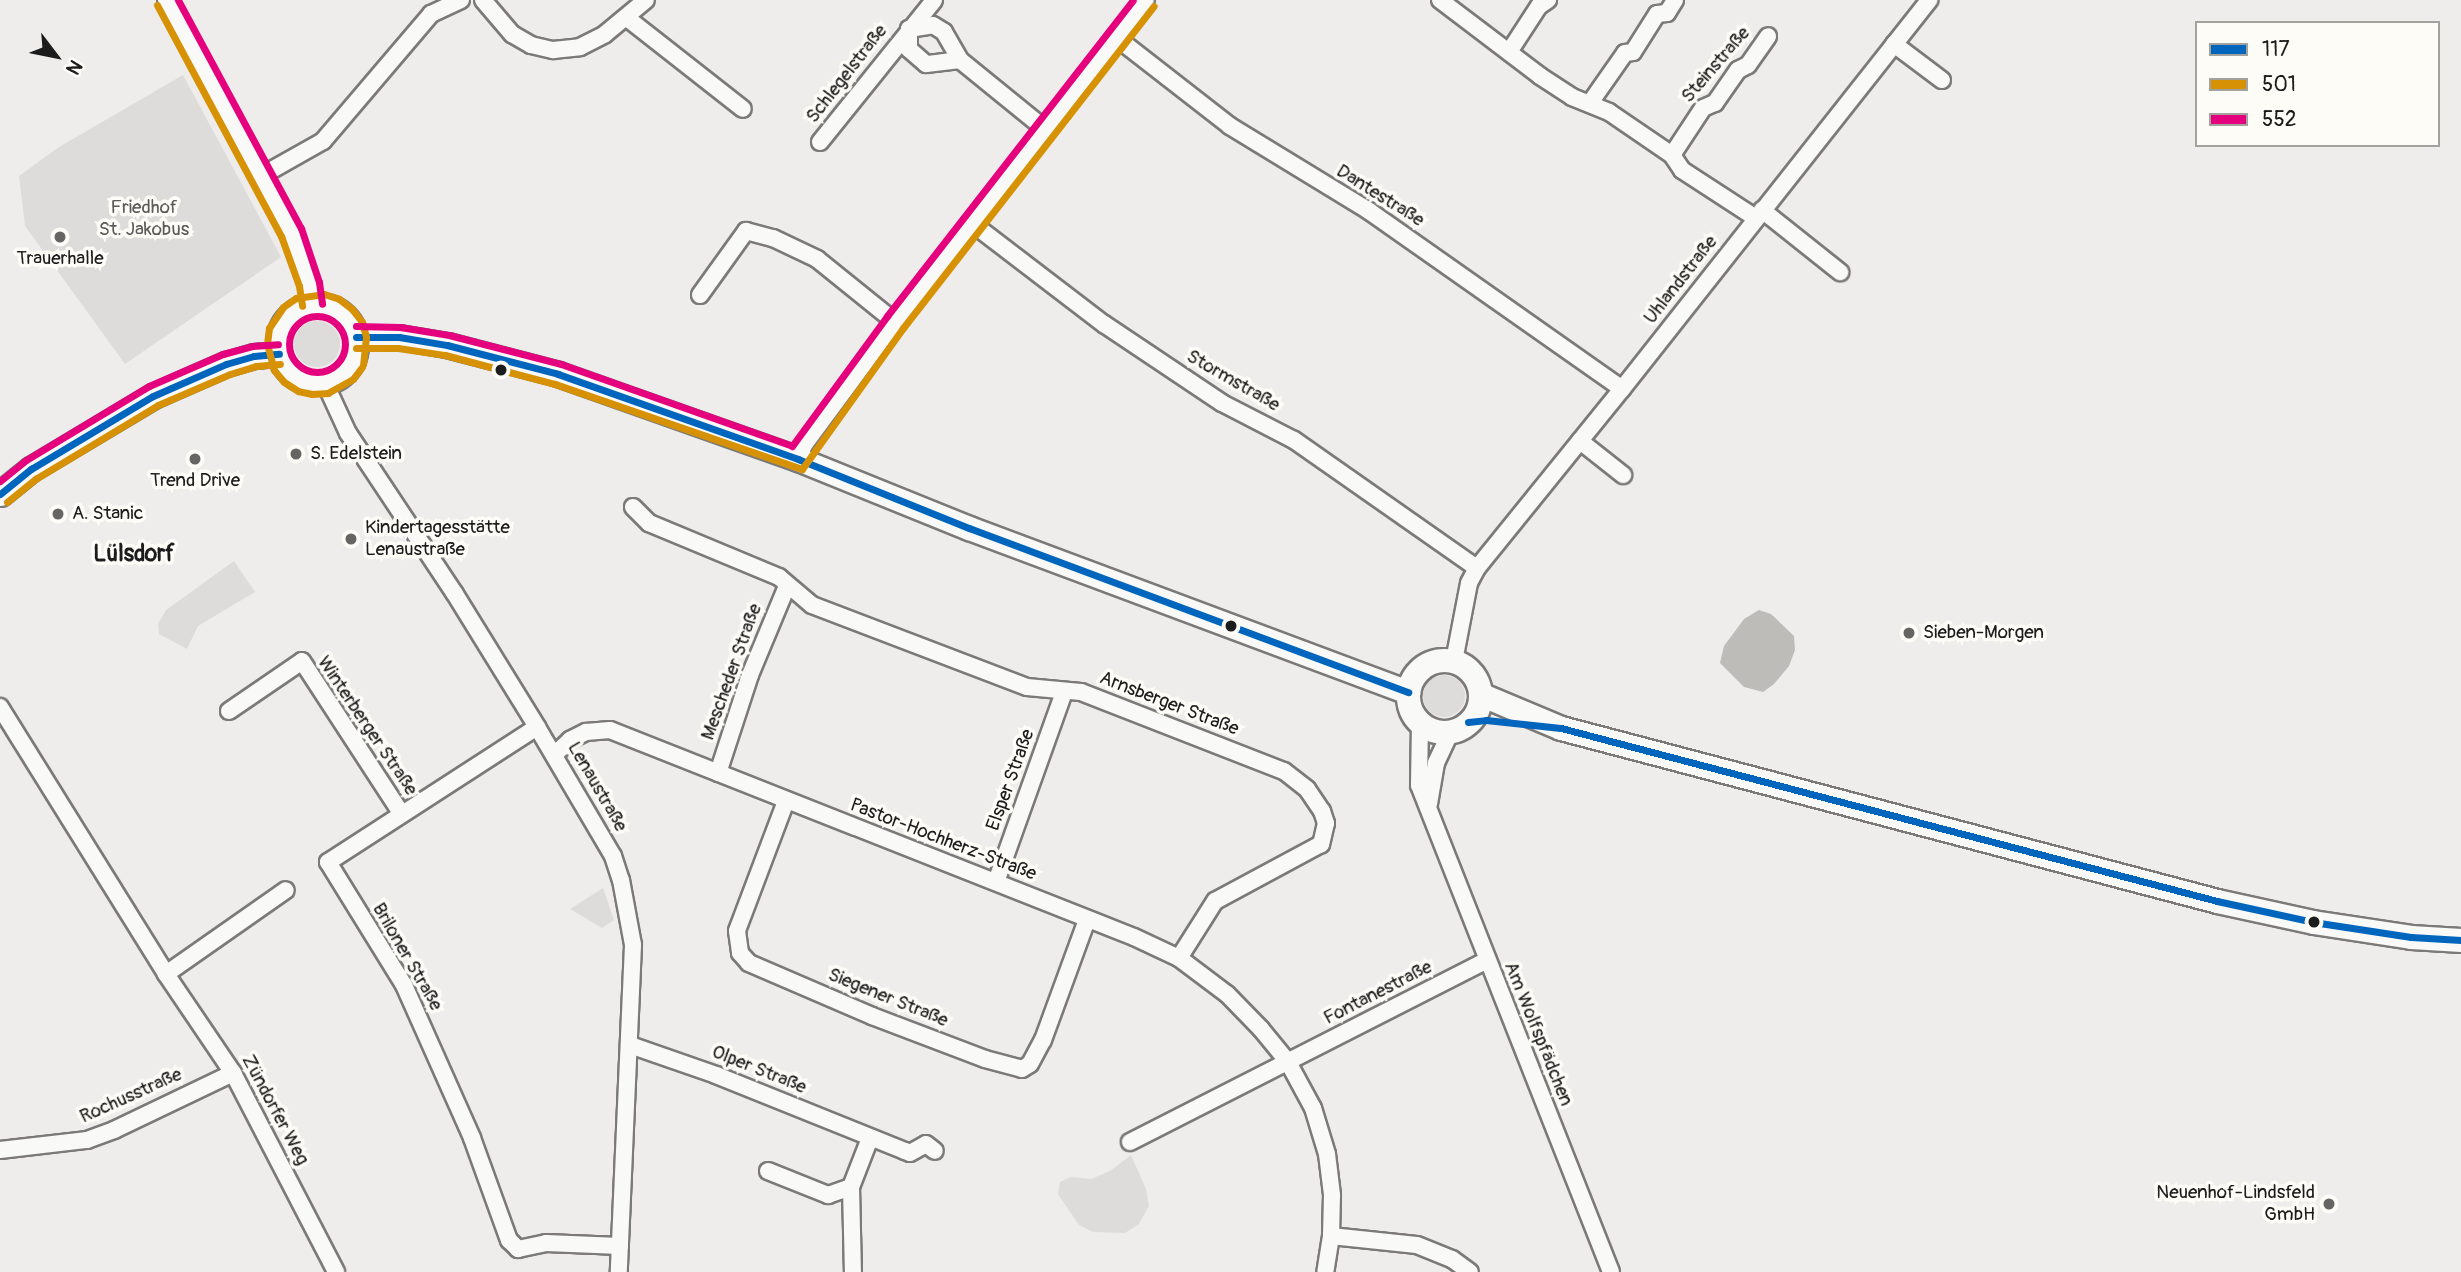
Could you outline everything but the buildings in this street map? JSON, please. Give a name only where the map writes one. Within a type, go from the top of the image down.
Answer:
[{"type":"street","points":[[166,0],[299,251],[312,305]]},
{"type":"street","points":[[261,176],[323,141],[431,14],[461,0]]},
{"type":"street","points":[[483,0],[512,34],[531,46],[553,50],[580,47],[627,18],[646,0]]},
{"type":"street","name":"Schlegelstraße","points":[[820,142],[934,0]]},
{"type":"street","points":[[798,459],[813,431],[895,322],[1146,0]]},
{"type":"street","points":[[1440,0],[1572,97],[1591,103],[1672,155],[1682,170],[1759,214],[1840,272]]},
{"type":"street","points":[[1509,52],[1539,6],[1548,0]]},
{"type":"street","points":[[1591,103],[1625,53],[1633,52],[1657,15],[1667,13],[1675,0]]},
{"type":"street","name":"Uhlandstraße","points":[[1454,661],[1469,583],[1477,568],[1929,0]]},
{"type":"street","points":[[627,18],[743,109]]},
{"type":"street","points":[[960,61],[926,64],[909,49],[909,29],[933,25],[944,32],[960,61],[1046,130]]},
{"type":"street","name":"Steinstraße","points":[[1672,155],[1703,108],[1715,103],[1738,70],[1748,65],[1768,36]]},
{"type":"street","name":"Dantestraße","points":[[1117,38],[1230,126],[1296,169],[1369,211],[1622,389]]},
{"type":"street","points":[[1894,44],[1942,80]]},
{"type":"street","name":"Stormstraße","points":[[973,224],[1104,324],[1222,403],[1294,440],[1477,568]]},
{"type":"street","points":[[700,295],[746,232],[773,238],[817,259],[895,322]]},
{"type":"street","points":[[312,305],[335,309],[352,326],[356,337],[353,361],[346,371],[325,383],[302,381],[291,374],[279,354],[279,332],[284,322],[300,308],[312,305]]},
{"type":"street","points":[[356,337],[399,337],[447,345],[558,373],[798,459],[969,528],[1408,692]]},
{"type":"street","points":[[0,494],[68,445],[159,393],[226,364],[254,356],[279,354]]},
{"type":"street","name":"Lenaustraße","points":[[325,383],[348,433],[455,594],[554,755],[613,856],[621,880],[633,945],[619,1272]]},
{"type":"street","points":[[1580,441],[1623,475]]},
{"type":"street","name":"Arnsberger Straße","points":[[633,508],[649,523],[779,577],[811,605],[1027,687],[1081,692],[1284,771],[1307,789],[1322,811],[1326,830],[1321,844],[1215,901],[1179,958]]},
{"type":"street","name":"Mescheder Straße","points":[[718,773],[750,675],[787,586]]},
{"type":"street","points":[[1428,810],[1436,763],[1460,726],[1477,709],[1480,694],[1472,673],[1454,661],[1433,661],[1424,666],[1416,673],[1408,692],[1410,709],[1429,729],[1460,726],[1486,720],[1561,728]]},
{"type":"street","name":"Winterberger Straße","points":[[229,711],[302,662],[401,813]]},
{"type":"street","name":"Elsper Straße","points":[[996,882],[1064,692]]},
{"type":"street","points":[[1480,694],[1561,728],[2217,901],[2313,922],[2411,937],[2461,940]]},
{"type":"street","name":"Zündorfer Weg","points":[[0,706],[166,974],[233,1073],[336,1272]]},
{"type":"street","name":"Am Wolfspfädchen","points":[[1420,722],[1422,736],[1418,778],[1428,810],[1611,1272]]},
{"type":"street","name":"Briloner Straße","points":[[537,727],[328,862],[404,985],[472,1138],[509,1240],[518,1249],[546,1243],[620,1246]]},
{"type":"street","name":"Pastor-Hochherz-Straße","points":[[554,755],[570,740],[586,732],[610,730],[1133,936],[1179,958],[1227,994],[1288,1062],[1321,1130],[1332,1195],[1331,1236],[1325,1272]]},
{"type":"street","name":"Siegener Straße","points":[[786,801],[737,931],[740,954],[749,962],[872,1016],[985,1059],[1022,1069],[1030,1064],[1043,1040],[1087,920]]},
{"type":"street","points":[[166,974],[286,890]]},
{"type":"street","name":"Fontanestraße","points":[[1288,1062],[1487,960]]},
{"type":"street","name":"Olper Straße","points":[[630,1045],[716,1075],[910,1153],[926,1144],[935,1151]]},
{"type":"street","points":[[1130,1142],[1288,1062]]},
{"type":"street","name":"Rochusstraße","points":[[0,1150],[87,1140],[114,1130],[233,1073]]},
{"type":"street","points":[[853,1272],[851,1187],[870,1138]]},
{"type":"street","points":[[768,1171],[828,1195],[851,1187]]},
{"type":"street","points":[[1331,1236],[1417,1245],[1451,1259],[1470,1272]]},
{"type":"green space","name":"Friedhof St. Jakobus","points":[[183,75],[281,257],[125,364],[25,226],[19,176],[59,147]]},
{"type":"green space","points":[[317,321],[333,328],[340,344],[333,360],[317,367],[301,360],[294,344],[301,328]]},
{"type":"green space","points":[[234,561],[255,592],[198,626],[187,649],[159,634],[158,624],[166,610]]},
{"type":"green space","points":[[1444,675],[1459,681],[1465,696],[1459,711],[1444,717],[1429,711],[1423,696],[1429,681]]},
{"type":"green space","points":[[603,888],[614,920],[602,928],[570,909]]},
{"type":"green space","points":[[1131,1155],[1146,1189],[1149,1206],[1139,1224],[1125,1233],[1093,1232],[1079,1225],[1058,1194],[1060,1182],[1071,1177],[1091,1179],[1110,1171]]},
{"type":"shaded area","points":[[1759,610],[1771,614],[1794,636],[1795,650],[1789,666],[1774,684],[1763,692],[1744,687],[1720,663],[1724,646],[1744,619]]},
{"type":"transit line","name":"552","points":[[178,0],[301,228],[319,282],[322,304]]},
{"type":"transit line","name":"552","points":[[356,326],[400,327],[449,335],[561,364],[792,446],[887,316],[1133,0]]},
{"type":"transit line","name":"501","points":[[157,5],[281,236],[299,286],[302,306]]},
{"type":"transit line","name":"501","points":[[356,348],[398,348],[445,355],[555,384],[802,469],[903,328],[1154,6]]},
{"type":"transit line","name":"501","points":[[362,367],[353,379],[328,393],[298,391],[284,382],[274,370],[267,344],[269,328],[283,307],[296,298],[324,294],[339,299],[352,309],[362,322],[366,337],[363,364]]},
{"type":"transit line","name":"552","points":[[317,316],[328,318],[337,324],[343,333],[345,344],[343,355],[337,364],[328,370],[317,372],[306,370],[297,364],[291,355],[289,344],[291,333],[297,324],[306,318],[317,316]]},
{"type":"transit line","name":"117","points":[[356,337],[399,337],[447,345],[558,374],[798,459],[969,528],[1408,692]]},
{"type":"transit line","name":"552","points":[[0,481],[26,460],[149,386],[223,354],[252,346],[278,344]]},
{"type":"transit line","name":"117","points":[[0,494],[31,469],[153,396],[226,364],[254,356],[279,354]]},
{"type":"transit line","name":"501","points":[[7,502],[37,478],[158,405],[230,374],[256,366],[280,364]]},
{"type":"transit line","name":"117","points":[[1468,722],[1486,720],[1561,728],[2217,901],[2313,922],[2411,937],[2461,940]]},
{"type":"place","name":"Trauerhalle","points":[[60,237]]},
{"type":"place","name":"S. Edelstein","points":[[296,454]]},
{"type":"place","name":"Trend Drive","points":[[195,459]]},
{"type":"place","name":"A. Stanic","points":[[58,514]]},
{"type":"place","name":"Kindertagesstätte Lenaustraße","points":[[351,539]]},
{"type":"place","name":"Sieben-Morgen","points":[[1909,633]]},
{"type":"place","name":"Neuenhof-Lindsfeld GmbH","points":[[2329,1204]]},
{"type":"district","name":"Lülsdorf","points":[[134,554]]}]
